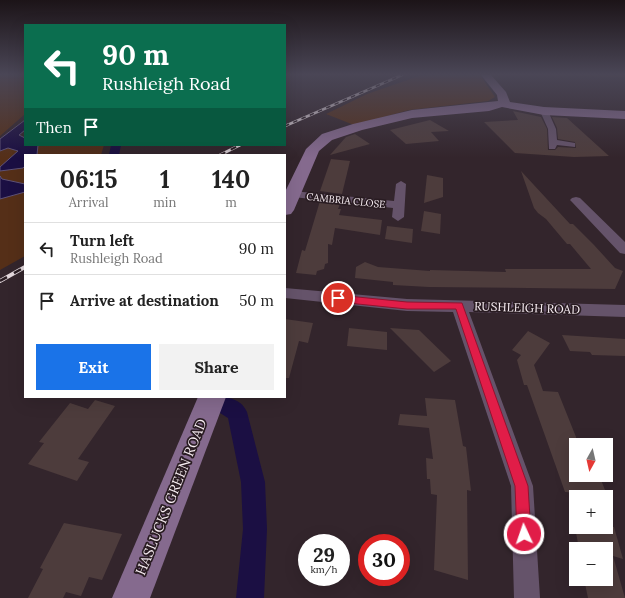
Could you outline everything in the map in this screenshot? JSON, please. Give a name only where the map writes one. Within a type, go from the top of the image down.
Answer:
[{"type":"street","points":[[286,208],[313,149],[327,137],[358,127],[412,114],[489,107],[502,104],[544,111],[625,115]]},
{"type":"street","points":[[544,111],[552,129],[552,144],[572,145]]},
{"type":"street","name":"CAMBRIA CLOSE","points":[[293,194],[398,211],[402,184]]},
{"type":"street","points":[[576,200],[625,250]]},
{"type":"street","name":"RUSHLEIGH ROAD","points":[[286,293],[407,305],[625,311]]},
{"type":"street","points":[[459,306],[522,486],[527,598]]},
{"type":"street","name":"HASLUCKS GREEN ROAD","points":[[131,598],[212,398]]},
{"type":"shaded area","points":[[0,103],[24,103],[24,115],[0,136]]},
{"type":"shaded area","points":[[349,103],[471,103],[409,110],[354,125],[326,114]]},
{"type":"shaded area","points":[[24,121],[24,131],[19,135],[24,138],[24,146],[38,146],[37,154],[24,154],[23,168],[0,171],[0,167],[18,151],[8,148],[0,151],[0,139]]},
{"type":"shaded area","points":[[0,144],[37,147],[104,146],[101,154],[24,154],[24,257],[0,270]]},
{"type":"shaded area","points":[[0,176],[2,179],[24,184],[24,192],[0,199]]},
{"type":"building","points":[[513,111],[541,117],[547,129],[548,150],[555,150],[558,147],[576,148],[575,142],[558,139],[557,128],[552,117],[567,118],[609,156],[574,157],[515,153],[484,122],[518,120]]},
{"type":"building","points":[[430,120],[449,131],[431,132],[439,141],[406,144],[390,130]]},
{"type":"building","points":[[355,134],[370,144],[330,155],[346,137]]},
{"type":"building","points":[[331,159],[350,161],[342,194],[320,191]]},
{"type":"building","points":[[521,171],[570,224],[573,224],[615,268],[623,271],[615,289],[429,287],[393,285],[393,282],[355,278],[356,267],[365,262],[378,267],[430,271],[506,272],[505,269],[591,269],[570,244],[567,244],[546,219],[534,208]]},
{"type":"building","points":[[427,175],[443,178],[443,197],[424,203]]},
{"type":"building","points":[[320,201],[340,204],[338,209],[341,209],[339,215],[382,220],[380,235],[335,228],[332,245],[328,244],[328,263],[325,264],[324,269],[317,271],[316,275],[296,273],[302,250],[305,251]]},
{"type":"building","points":[[424,211],[441,214],[440,234],[421,231]]},
{"type":"building","points":[[387,226],[413,229],[412,243],[385,239]]},
{"type":"building","points":[[286,319],[313,323],[308,343],[299,341],[289,378],[286,378]]},
{"type":"building","points":[[349,328],[387,332],[387,350],[347,346]]},
{"type":"building","points":[[390,328],[419,330],[451,361],[434,372]]},
{"type":"building","points":[[528,331],[550,343],[534,365],[543,391],[558,392],[576,437],[569,438],[569,482],[602,482],[605,490],[569,490],[569,492],[565,492],[527,385],[524,385],[517,360],[521,355],[512,350]]},
{"type":"building","points":[[562,335],[625,339],[625,356],[592,355],[590,352],[570,351]]},
{"type":"building","points":[[425,398],[455,400],[463,446],[466,447],[471,491],[467,490],[468,580],[434,570],[437,495],[431,494],[430,479],[427,479],[426,458],[433,459],[429,428],[398,425],[400,414],[427,416]]},
{"type":"building","points":[[95,400],[115,406],[78,459],[89,462],[77,481],[28,464],[44,443],[39,442],[70,403],[88,409]]},
{"type":"building","points":[[64,523],[122,534],[102,580],[89,577],[81,596],[66,592],[63,598],[28,598],[43,569],[40,568]]},
{"type":"building","points":[[614,527],[623,559],[613,556],[613,542],[578,542],[576,534],[613,534]]},
{"type":"building","points":[[613,556],[625,598],[588,598],[585,586],[613,586]]},
{"type":"waterway","points":[[114,154],[116,146]]},
{"type":"waterway","points":[[213,398],[237,412],[253,482],[255,529],[250,598]]},
{"type":"railway","points":[[286,126],[338,103]]},
{"type":"railway","points":[[222,154],[238,146]]},
{"type":"railway","points":[[0,281],[24,268]]},
{"type":"route","points":[[338,298],[407,305],[459,306],[522,486],[524,534]]}]
